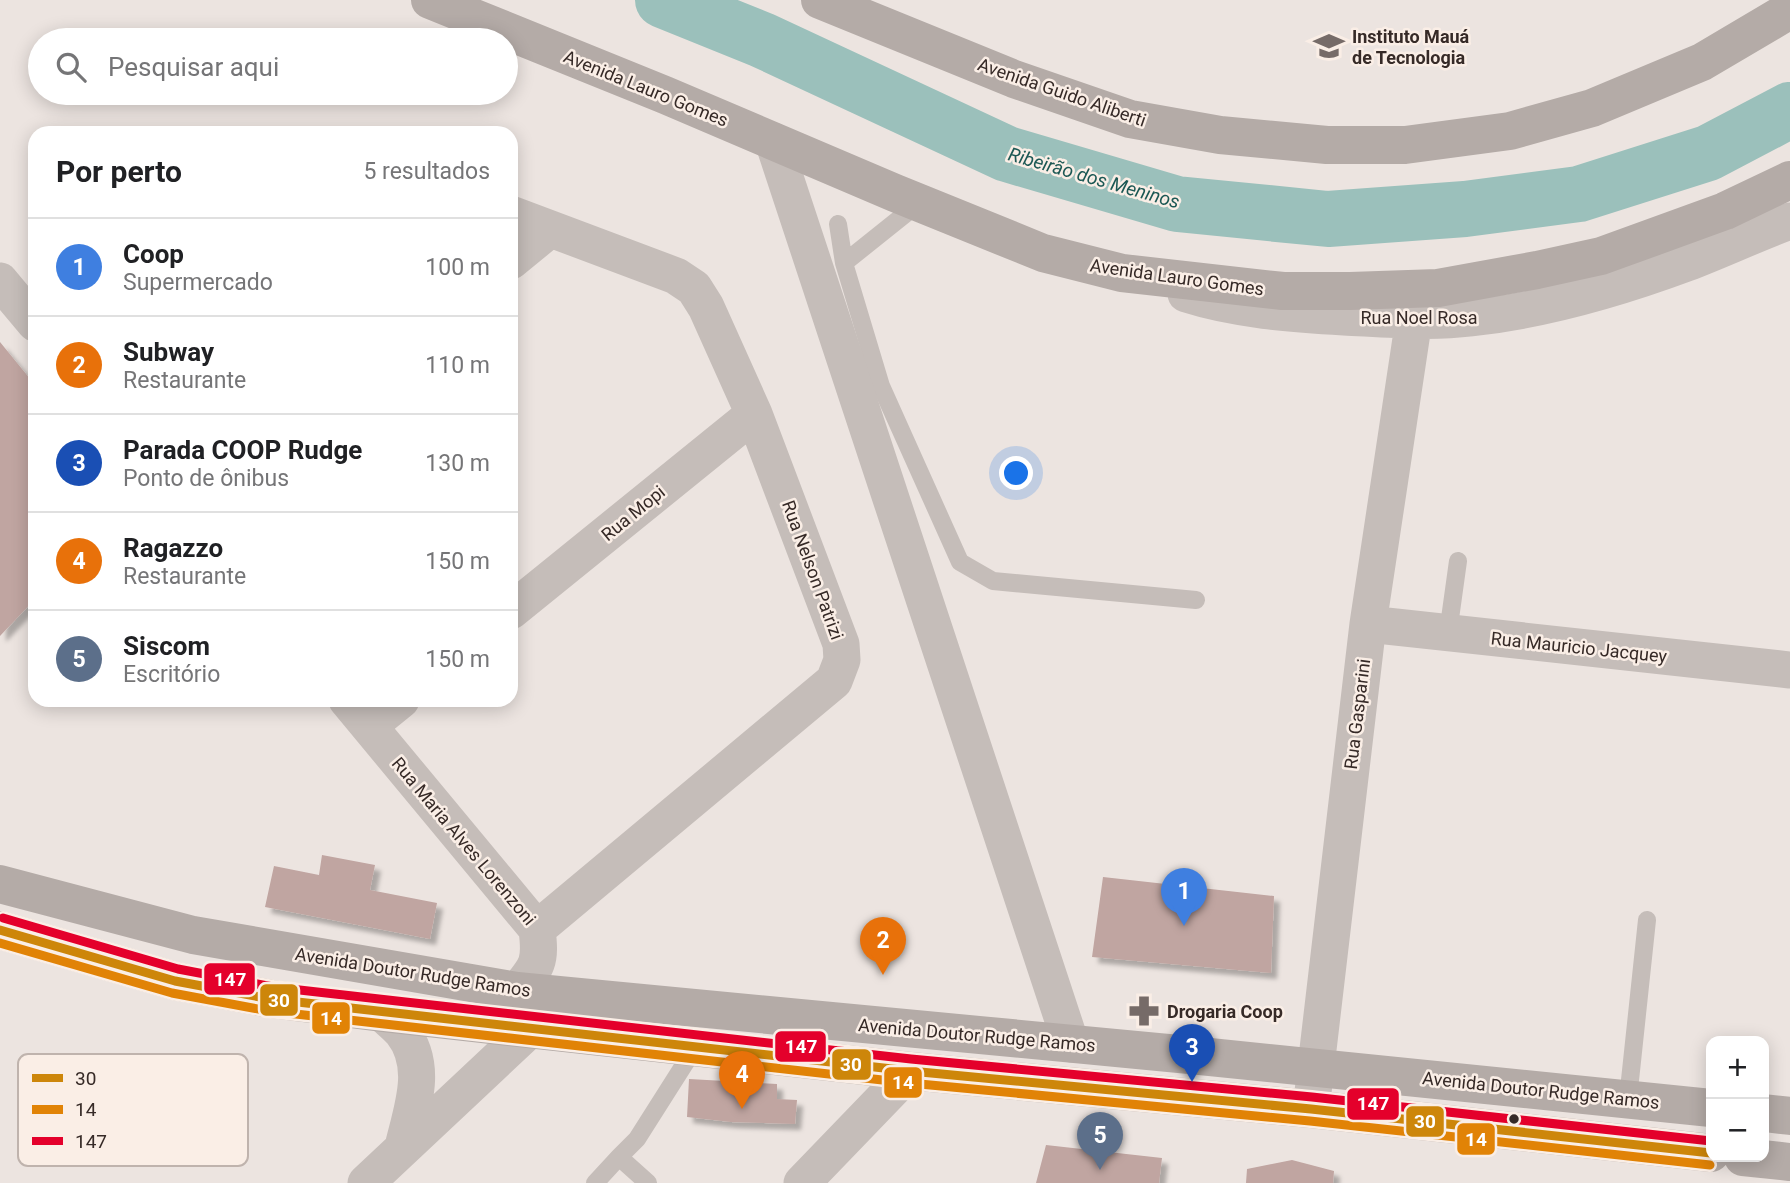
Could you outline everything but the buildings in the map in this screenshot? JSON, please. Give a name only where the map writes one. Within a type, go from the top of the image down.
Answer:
[{"type":"main road","name":"Avenida Lauro Gomes","points":[[430,0],[500,28]]},
{"type":"main road","name":"Avenida Guido Aliberti","points":[[820,0],[1014,79],[1130,118],[1220,135],[1340,145],[1405,145],[1510,131],[1592,108],[1702,62],[1790,10]]},
{"type":"main road","name":"Avenida Lauro Gomes","points":[[518,35],[1043,253],[1122,273],[1283,291],[1350,292],[1438,288],[1601,256],[1725,211],[1790,180]]},
{"type":"main road","name":"Avenida Doutor Rudge Ramos","points":[[0,884],[193,935],[517,991],[1706,1107]]},
{"type":"main road","points":[[0,930],[175,981],[271,999],[910,1071],[1311,1109],[1706,1152]]},
{"type":"main road","points":[[1769,1114],[1790,1116]]},
{"type":"main road","points":[[1769,1160],[1790,1162]]},
{"type":"street","points":[[773,141],[1071,1044]]},
{"type":"street","name":"Rua Nelson Patrizi","points":[[518,217],[676,276],[694,288],[706,307],[754,414],[841,644],[842,660],[834,681],[537,929]]},
{"type":"street","name":"Rua Noel Rosa","points":[[1122,273],[1192,296],[1294,314],[1468,319],[1541,308],[1643,279],[1790,221]]},
{"type":"street","points":[[518,255],[550,229]]},
{"type":"street","points":[[0,281],[28,312]]},
{"type":"street","name":"Rua Gasparini","points":[[1311,1109],[1368,624],[1414,319]]},
{"type":"street","name":"Rua Mopi","points":[[518,605],[754,414]]},
{"type":"street","name":"Rua Mauricio Jacquey","points":[[1368,624],[1790,670]]},
{"type":"street","points":[[358,713],[378,707]]},
{"type":"street","name":"Rua Maria Alves Lorenzoni","points":[[358,713],[537,929],[540,952],[535,969],[517,991]]},
{"type":"street","points":[[382,1013],[402,1032],[414,1052],[419,1080],[404,1147]]},
{"type":"street","points":[[366,1183],[529,1030]]},
{"type":"street","points":[[802,1183],[910,1071]]},
{"type":"lane","points":[[844,263],[919,203]]},
{"type":"lane","points":[[838,224],[844,263],[881,386],[960,562],[993,582],[1196,600]]},
{"type":"lane","points":[[1448,633],[1458,561]]},
{"type":"lane","points":[[1628,1099],[1647,920]]},
{"type":"lane","points":[[595,1183],[636,1139],[696,1046]]},
{"type":"lane","points":[[619,1157],[648,1183]]},
{"type":"waterway","name":"Ribeirão dos Meninos","points":[[663,0],[762,40],[1007,154],[1177,204],[1328,219],[1465,209],[1579,194],[1708,153],[1790,110]]},
{"type":"transit line","name":"147","points":[[3,918],[178,969],[273,987],[911,1059],[1312,1097],[1706,1140]]},
{"type":"transit line","name":"30","points":[[0,930],[175,981],[271,999],[910,1071],[1311,1109],[1706,1152]]},
{"type":"transit line","name":"14","points":[[0,943],[172,993],[269,1011],[909,1083],[1310,1121],[1710,1165]]},
{"type":"place","name":"Instituto Mauá de Tecnologia","points":[[1329,46]]},
{"type":"place","name":"Coop","points":[[1184,926]]},
{"type":"place","name":"Subway","points":[[883,975]]},
{"type":"place","name":"Drogaria Coop","points":[[1144,1011]]},
{"type":"place","name":"Parada COOP Rudge","points":[[1192,1082]]},
{"type":"place","name":"Ragazzo","points":[[742,1109]]},
{"type":"place","name":"Siscom","points":[[1100,1170]]}]
